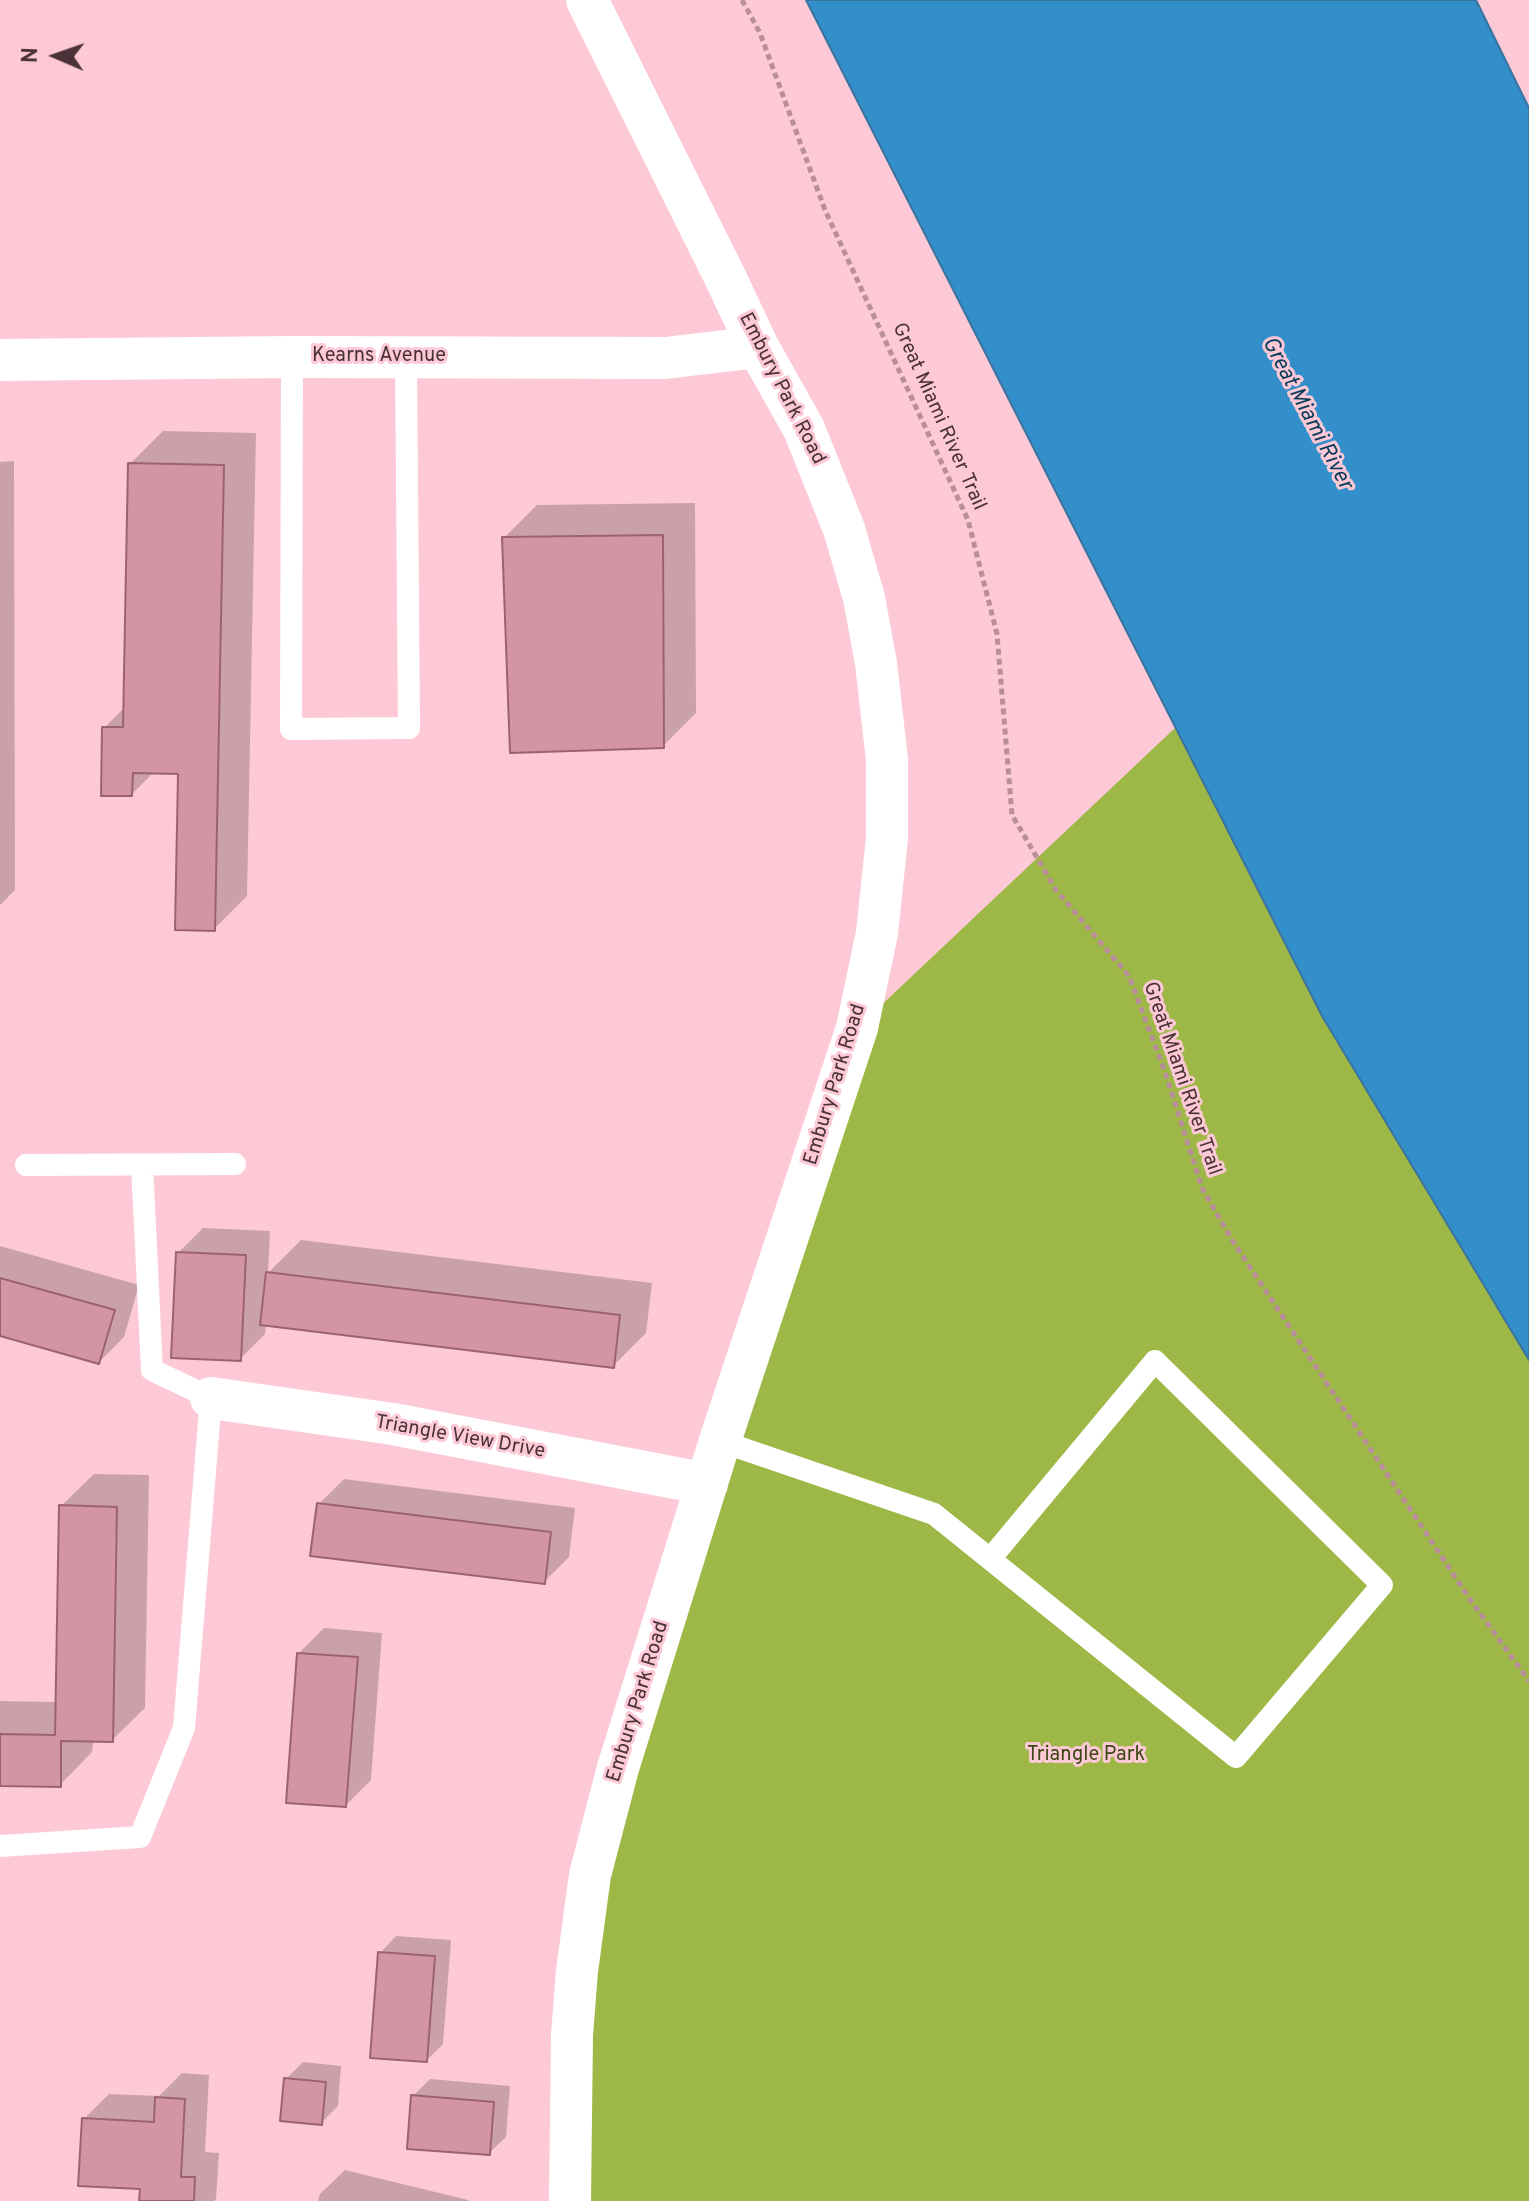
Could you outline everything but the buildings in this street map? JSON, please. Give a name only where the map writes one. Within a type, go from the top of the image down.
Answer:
[{"type":"street","name":"Embury Park Road","points":[[570,2201],[572,2035],[590,1875],[618,1768],[720,1441],[857,1028],[877,933],[887,838],[887,760],[876,663],[864,598],[844,529],[804,429],[758,347],[587,0]]},
{"type":"street","name":"Kearns Avenue","points":[[0,360],[665,358],[758,347]]},
{"type":"street","name":"Triangle View Drive","points":[[211,1398],[393,1424],[707,1484]]},
{"type":"lane","points":[[292,357],[291,729],[409,728],[406,358]]},
{"type":"lane","points":[[26,1165],[235,1164]]},
{"type":"lane","points":[[0,1846],[140,1837],[184,1728],[211,1398],[152,1370],[142,1165]]},
{"type":"lane","points":[[720,1441],[934,1514],[1236,1757],[1382,1585],[1155,1361],[990,1559]]},
{"type":"path","name":"Great Miami River Trail","points":[[742,0],[760,33],[825,210],[968,520],[997,634],[1012,815],[1056,890],[1129,976],[1165,1072],[1202,1188],[1232,1240],[1469,1598],[1529,1681]]},
{"type":"green space","name":"Triangle Park","points":[[1176,727],[1322,1017],[1529,1360],[1529,2201],[570,2201],[577,1971],[857,1028]]},
{"type":"water","name":"Great Miami River","points":[[806,0],[1476,0],[1529,108],[1529,1360],[1322,1016]]}]
